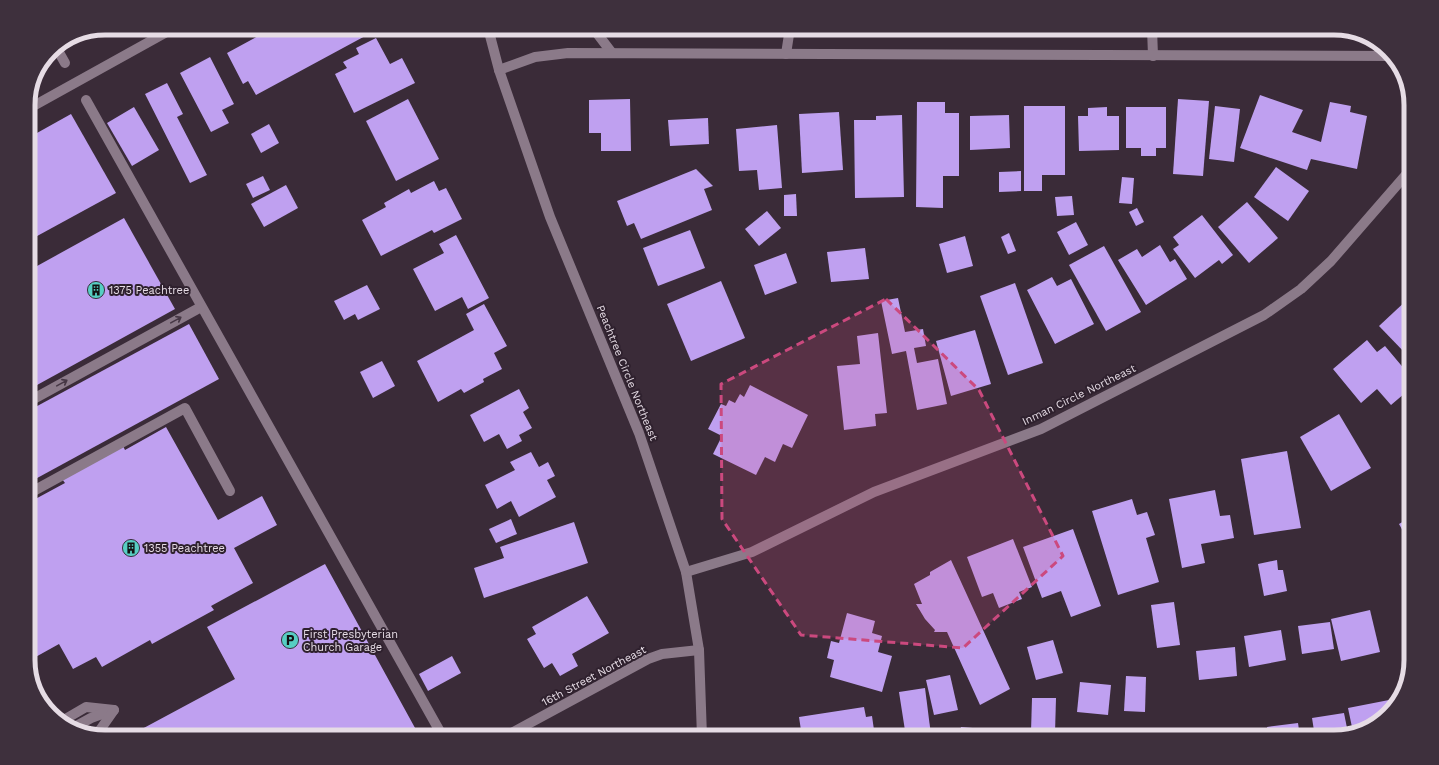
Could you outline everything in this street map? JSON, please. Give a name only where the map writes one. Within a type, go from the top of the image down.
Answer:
[{"type":"street","points":[[35,105],[161,35]]},
{"type":"street","name":"Peachtree Circle Northeast","points":[[490,35],[499,70],[550,217],[638,433],[686,572],[699,650],[702,730]]},
{"type":"street","points":[[598,35],[612,53]]},
{"type":"street","points":[[786,54],[789,35]]},
{"type":"street","points":[[1152,35],[1153,56]]},
{"type":"street","points":[[59,52],[65,63]]},
{"type":"street","points":[[499,70],[535,57],[568,53],[1384,56]]},
{"type":"street","points":[[86,100],[439,730]]},
{"type":"street","name":"Inman Circle Northeast","points":[[686,572],[752,552],[874,492],[1041,429],[1264,316],[1301,289],[1331,261],[1404,177]]},
{"type":"street","points":[[35,398],[201,306]]},
{"type":"street","points":[[35,490],[185,408],[230,491]]},
{"type":"street","name":"16th Street Northeast","points":[[517,730],[648,659],[662,654],[699,650]]},
{"type":"street","points":[[67,718],[86,707],[114,710]]},
{"type":"street","points":[[79,725],[91,718],[114,710]]},
{"type":"street","points":[[100,730],[114,710]]},
{"type":"highlighted area","points":[[886,299],[979,390],[1063,556],[963,648],[801,635],[722,519],[721,384]]},
{"type":"building","points":[[260,35],[367,35],[256,95],[248,81],[243,84],[227,53]]},
{"type":"building","points":[[376,38],[390,64],[402,58],[415,83],[354,113],[335,74],[347,68],[343,62],[359,54],[356,48]]},
{"type":"building","points":[[210,57],[234,104],[222,110],[229,123],[211,132],[180,73]]},
{"type":"building","points":[[167,83],[183,114],[177,117],[207,175],[190,183],[145,94]]},
{"type":"building","points":[[1260,95],[1303,110],[1292,132],[1321,142],[1330,102],[1351,106],[1350,112],[1367,116],[1357,169],[1311,159],[1307,170],[1240,148]]},
{"type":"building","points":[[408,99],[439,159],[396,181],[366,121]]},
{"type":"building","points":[[630,99],[631,151],[601,151],[601,133],[589,133],[589,100]]},
{"type":"building","points":[[1178,99],[1209,101],[1203,176],[1173,174]]},
{"type":"building","points":[[917,102],[945,102],[945,113],[959,113],[959,176],[943,176],[943,208],[916,207]]},
{"type":"building","points":[[1024,106],[1065,106],[1065,175],[1042,175],[1042,191],[1024,191]]},
{"type":"building","points":[[1215,106],[1240,109],[1234,162],[1209,159]]},
{"type":"building","points":[[134,107],[159,150],[132,166],[107,123]]},
{"type":"building","points":[[1107,107],[1107,116],[1119,116],[1119,150],[1079,151],[1078,116],[1088,116],[1088,108]]},
{"type":"building","points":[[1126,107],[1166,107],[1166,148],[1156,148],[1156,156],[1141,156],[1141,148],[1126,148]]},
{"type":"building","points":[[839,112],[843,170],[802,173],[799,114]]},
{"type":"building","points":[[71,114],[116,193],[35,237],[35,134]]},
{"type":"building","points":[[902,115],[904,197],[855,198],[854,120],[876,120],[876,116]]},
{"type":"building","points":[[1009,115],[1010,148],[970,150],[970,116]]},
{"type":"building","points":[[708,118],[709,144],[670,146],[668,120]]},
{"type":"building","points":[[269,124],[279,143],[261,153],[251,134]]},
{"type":"building","points":[[777,125],[782,188],[759,190],[757,170],[739,171],[736,129]]},
{"type":"building","points":[[1276,167],[1309,191],[1288,221],[1254,197]]},
{"type":"building","points":[[696,169],[713,186],[704,189],[712,210],[641,239],[634,223],[627,226],[617,201]]},
{"type":"building","points":[[1021,171],[1021,191],[999,192],[999,172]]},
{"type":"building","points":[[263,176],[270,190],[253,198],[246,184]]},
{"type":"building","points":[[1122,177],[1134,178],[1132,204],[1119,203]]},
{"type":"building","points":[[434,181],[439,191],[446,188],[462,219],[434,233],[432,230],[381,256],[362,220],[386,207],[384,203],[409,189],[411,193]]},
{"type":"building","points":[[286,185],[298,208],[264,227],[251,204]]},
{"type":"building","points":[[796,194],[797,216],[784,216],[784,195]]},
{"type":"building","points":[[1072,196],[1074,215],[1057,216],[1055,197]]},
{"type":"building","points":[[1247,202],[1278,238],[1249,263],[1218,227]]},
{"type":"building","points":[[1137,208],[1144,222],[1136,226],[1129,212]]},
{"type":"building","points":[[767,211],[781,228],[759,246],[745,229]]},
{"type":"building","points":[[1202,215],[1233,255],[1222,264],[1219,260],[1195,278],[1173,249],[1179,245],[1173,237]]},
{"type":"building","name":"1375 Peachtree","points":[[124,218],[175,309],[35,386],[35,267]]},
{"type":"building","points":[[1076,222],[1088,245],[1069,255],[1057,232]]},
{"type":"building","points":[[690,230],[705,268],[658,286],[643,248]]},
{"type":"building","points":[[1009,233],[1016,251],[1008,254],[1001,237]]},
{"type":"building","points":[[456,235],[489,298],[468,309],[462,297],[435,311],[413,269],[444,253],[439,244]]},
{"type":"building","points":[[965,236],[973,266],[947,273],[939,244]]},
{"type":"building","points":[[1160,245],[1170,262],[1175,259],[1187,279],[1146,305],[1118,260],[1137,249],[1142,257]]},
{"type":"building","points":[[1104,246],[1141,312],[1106,331],[1069,265]]},
{"type":"building","points":[[865,248],[869,279],[831,282],[827,252]]},
{"type":"building","points":[[786,253],[797,283],[765,295],[754,265]]},
{"type":"building","points":[[1052,277],[1057,286],[1071,279],[1094,324],[1055,344],[1027,290]]},
{"type":"building","points":[[721,281],[745,338],[691,361],[667,304]]},
{"type":"building","points":[[1015,283],[1043,363],[1008,375],[980,296]]},
{"type":"building","points":[[367,285],[380,309],[358,320],[355,314],[344,320],[334,301]]},
{"type":"building","points":[[898,298],[905,332],[923,329],[926,346],[914,348],[917,363],[938,359],[947,404],[917,410],[906,351],[892,354],[881,301]]},
{"type":"building","points":[[1404,303],[1404,352],[1379,326]]},
{"type":"building","points":[[484,304],[507,346],[494,353],[502,369],[483,379],[484,382],[464,393],[461,389],[438,402],[417,361],[474,330],[466,314]]},
{"type":"building","points":[[189,324],[219,379],[35,479],[35,407]]},
{"type":"building","points":[[975,330],[991,384],[951,396],[936,341]]},
{"type":"building","points":[[878,333],[887,413],[875,414],[876,426],[844,430],[837,366],[860,364],[857,336]]},
{"type":"building","points":[[1367,340],[1377,352],[1385,346],[1404,369],[1404,394],[1391,405],[1377,389],[1361,403],[1333,369]]},
{"type":"building","points":[[382,361],[395,386],[373,398],[360,372]]},
{"type":"building","points":[[750,385],[808,415],[792,448],[783,444],[775,462],[765,457],[756,475],[713,454],[722,436],[708,429],[721,404],[726,406],[729,400],[735,403],[740,394],[744,397]]},
{"type":"building","points":[[519,389],[529,408],[523,412],[532,428],[519,435],[522,441],[507,449],[499,434],[484,442],[470,415]]},
{"type":"building","points":[[1339,414],[1371,468],[1331,491],[1300,437]]},
{"type":"building","name":"1355 Peachtree","points":[[166,427],[218,520],[262,496],[277,525],[234,548],[253,583],[211,606],[214,610],[152,644],[150,640],[102,667],[96,657],[73,669],[59,644],[35,657],[35,499],[65,483],[62,479],[123,446],[125,450]]},
{"type":"building","points":[[1287,451],[1301,528],[1254,535],[1241,459]]},
{"type":"building","points":[[531,452],[539,467],[548,462],[555,476],[547,480],[556,497],[519,517],[511,501],[497,509],[485,485],[515,470],[510,462]]},
{"type":"building","points":[[1215,490],[1220,516],[1230,515],[1234,538],[1201,544],[1205,563],[1182,568],[1169,499]]},
{"type":"building","points":[[1132,499],[1137,515],[1147,512],[1155,535],[1146,538],[1159,582],[1118,595],[1092,511]]},
{"type":"building","points":[[511,519],[517,534],[496,543],[489,529]]},
{"type":"building","points":[[1404,521],[1404,533],[1399,524]]},
{"type":"building","points":[[574,522],[588,563],[484,598],[474,568],[504,558],[500,547]]},
{"type":"building","points":[[1073,529],[1101,606],[1071,617],[1061,591],[1042,598],[1023,547]]},
{"type":"building","points":[[1013,539],[1032,587],[1019,592],[1022,599],[999,608],[993,593],[982,597],[967,557]]},
{"type":"building","points":[[951,560],[1010,689],[980,705],[947,632],[934,632],[935,630],[925,619],[916,604],[922,604],[914,584],[930,575],[930,572]]},
{"type":"building","points":[[1277,560],[1278,570],[1283,570],[1287,591],[1264,596],[1258,564]]},
{"type":"building","name":"First Presbyterian Church Garage","points":[[325,564],[416,730],[140,730],[235,679],[207,627]]},
{"type":"building","points":[[587,596],[609,633],[572,654],[578,666],[560,676],[552,663],[544,668],[527,639],[536,634],[532,627]]},
{"type":"building","points":[[1174,602],[1180,645],[1157,648],[1151,605]]},
{"type":"building","points":[[1370,610],[1380,652],[1341,661],[1331,619]]},
{"type":"building","points":[[847,613],[875,621],[872,633],[882,636],[878,652],[892,656],[882,692],[830,677],[834,660],[827,658],[831,641],[839,643]]},
{"type":"building","points":[[1330,622],[1334,649],[1302,654],[1298,626]]},
{"type":"building","points":[[1281,630],[1286,660],[1249,667],[1244,636]]},
{"type":"building","points":[[1053,640],[1063,673],[1036,680],[1027,647]]},
{"type":"building","points":[[1235,647],[1237,676],[1199,680],[1196,651]]},
{"type":"building","points":[[452,656],[461,673],[428,691],[419,674]]},
{"type":"building","points":[[950,675],[958,710],[934,715],[926,680]]},
{"type":"building","points":[[1126,676],[1146,677],[1145,712],[1124,711]]},
{"type":"building","points":[[1080,682],[1111,685],[1108,715],[1077,712]]},
{"type":"building","points":[[925,688],[930,730],[905,730],[899,692]]},
{"type":"building","points":[[1032,698],[1056,698],[1055,730],[1031,730]]},
{"type":"building","points":[[1389,700],[1389,704],[1377,716],[1352,728],[1348,708]]},
{"type":"building","points":[[864,707],[866,717],[872,716],[874,730],[801,730],[799,717]]},
{"type":"building","points":[[1344,713],[1347,729],[1314,730],[1312,718]]},
{"type":"building","points":[[1298,723],[1299,730],[1267,730],[1267,727]]},
{"type":"building","points":[[961,727],[996,730],[960,730]]},
{"type":"place","name":"1375 Peachtree","points":[[96,290]]},
{"type":"place","name":"1355 Peachtree","points":[[131,548]]},
{"type":"place","name":"First Presbyterian Church Garage","points":[[290,640]]}]
